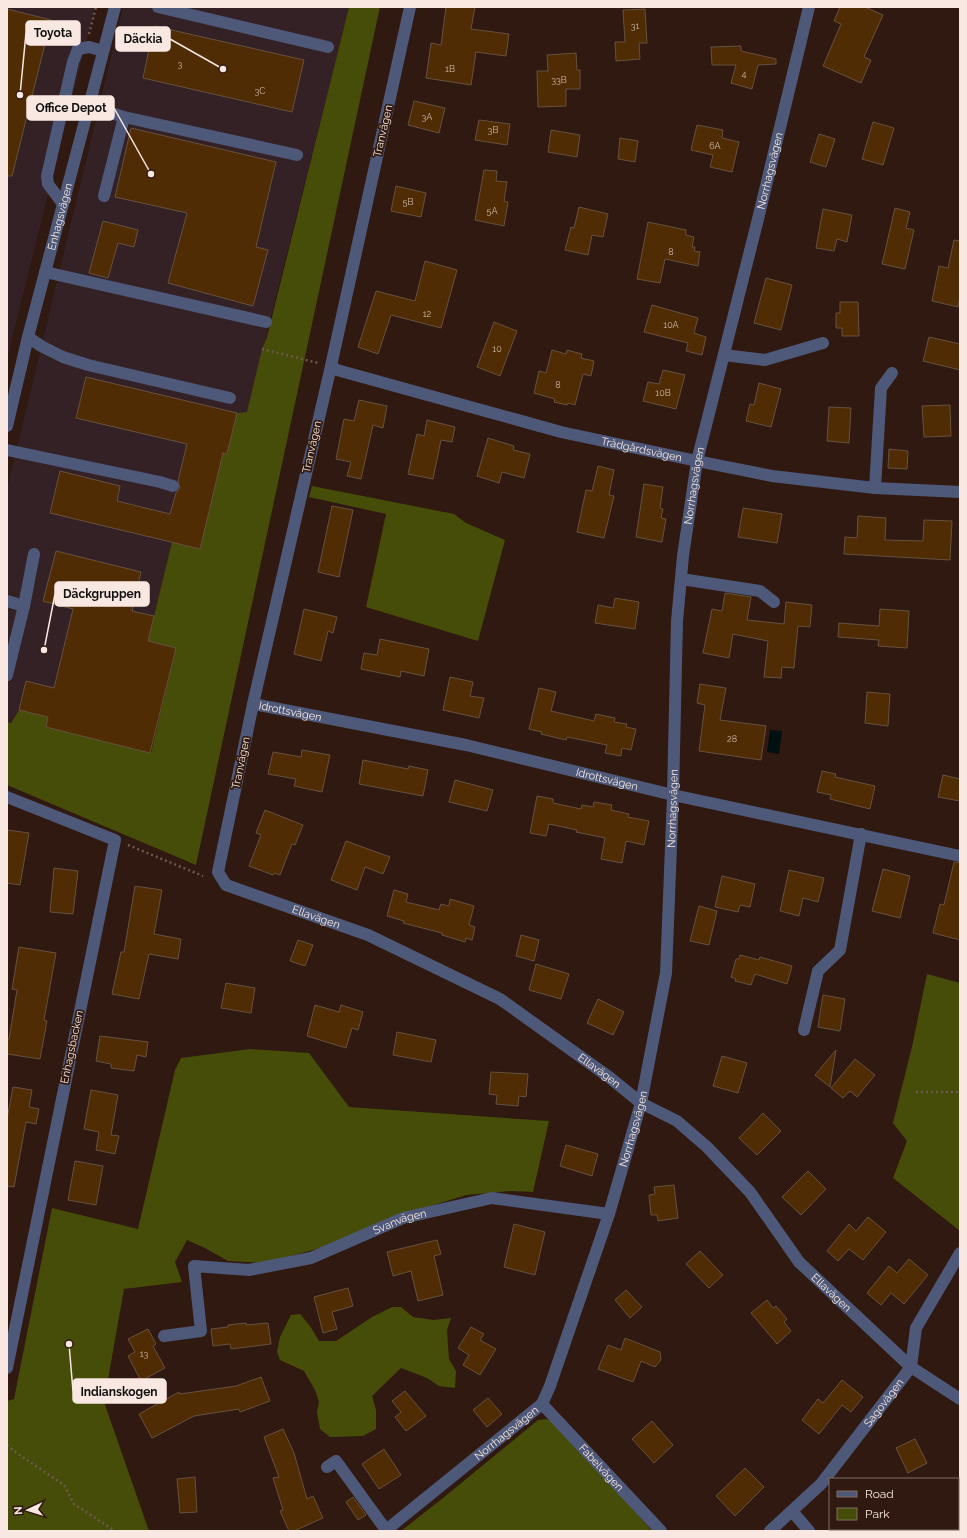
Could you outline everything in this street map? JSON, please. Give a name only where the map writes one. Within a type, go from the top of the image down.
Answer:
[{"type":"street","name":"Enhagsvägen","points":[[7,426],[28,337],[114,7]]},
{"type":"street","points":[[158,7],[328,47]]},
{"type":"street","name":"Tranvägen","points":[[226,885],[218,872],[253,704],[410,7]]},
{"type":"street","name":"Norrhagsvägen","points":[[385,1530],[542,1404],[550,1386],[610,1214],[642,1102],[666,972],[673,795],[677,621],[683,556],[697,461],[758,219],[809,7]]},
{"type":"street","points":[[63,204],[48,184],[47,176],[73,62],[78,49],[86,47],[103,51]]},
{"type":"street","points":[[88,106],[124,117],[297,155]]},
{"type":"street","points":[[104,196],[124,117]]},
{"type":"street","points":[[45,272],[266,322]]},
{"type":"street","points":[[28,337],[41,346],[63,357],[82,363],[119,373],[230,398]]},
{"type":"street","points":[[724,355],[765,360],[823,343]]},
{"type":"street","name":"Trädgårdsvägen","points":[[330,366],[337,370],[561,432],[697,461],[772,476],[875,488],[960,492]]},
{"type":"street","points":[[875,488],[881,388],[892,373]]},
{"type":"street","points":[[7,450],[173,486]]},
{"type":"street","points":[[7,675],[24,606],[34,554]]},
{"type":"street","points":[[681,579],[760,591],[774,602]]},
{"type":"street","points":[[7,601],[24,606]]},
{"type":"street","name":"Idrottsvägen","points":[[253,704],[466,745],[673,795],[960,856]]},
{"type":"street","points":[[7,797],[115,840]]},
{"type":"street","points":[[804,1030],[818,971],[840,950],[861,834]]},
{"type":"street","name":"Enhagsbacken","points":[[7,1368],[115,840]]},
{"type":"street","name":"Ellavägen","points":[[226,885],[368,935],[500,1000],[642,1102],[677,1121],[707,1147],[750,1192],[799,1262],[911,1367],[960,1399]]},
{"type":"street","name":"Svanvägen","points":[[164,1336],[201,1331],[194,1266],[249,1270],[311,1258],[403,1218],[492,1198],[610,1214]]},
{"type":"street","points":[[911,1367],[916,1328],[960,1253]]},
{"type":"street","name":"Sagovägen","points":[[770,1531],[821,1484],[911,1367]]},
{"type":"street","name":"Fabelvägen","points":[[542,1404],[661,1531]]},
{"type":"street","points":[[327,1467],[336,1461],[385,1530]]},
{"type":"street","points":[[792,1511],[809,1531]]},
{"type":"path","points":[[262,349],[330,366]]},
{"type":"path","points":[[115,840],[226,885]]},
{"type":"path","points":[[916,1092],[960,1092]]},
{"type":"path","points":[[7,1445],[64,1485],[74,1504],[115,1531]]},
{"type":"shaded area","points":[[7,7],[95,7],[7,358]]},
{"type":"shaded area","points":[[123,7],[349,7],[247,412],[237,413],[227,454],[217,476],[200,549],[172,543],[148,641],[176,648],[150,753],[46,727],[48,717],[19,710],[10,723],[7,722],[7,489]]},
{"type":"shaded area","points":[[770,730],[782,731],[779,754],[767,752]]},
{"type":"green space","points":[[349,7],[380,7],[196,865],[7,785],[7,722],[11,723],[19,710],[48,717],[46,727],[151,753],[176,648],[148,641],[172,542],[200,549],[217,477],[182,468],[237,413],[247,412]]},
{"type":"green space","points":[[312,486],[454,514],[466,523],[505,540],[478,641],[366,607],[386,514],[309,497]]},
{"type":"green space","points":[[927,974],[960,983],[960,1231],[893,1178],[907,1141],[893,1123],[912,1047]]},
{"type":"green space","points":[[250,1049],[309,1053],[349,1107],[549,1121],[533,1192],[510,1191],[466,1195],[380,1222],[324,1247],[265,1263],[228,1261],[187,1240],[175,1262],[182,1282],[124,1289],[104,1402],[149,1531],[7,1531],[7,1401],[14,1399],[52,1208],[138,1229],[175,1070],[181,1058]]},
{"type":"green space","points":[[392,1307],[401,1307],[413,1317],[433,1320],[451,1318],[447,1330],[449,1359],[456,1371],[455,1388],[439,1386],[427,1378],[401,1368],[372,1396],[376,1410],[376,1429],[363,1436],[330,1437],[320,1429],[317,1412],[319,1402],[315,1390],[304,1371],[280,1360],[277,1352],[280,1337],[291,1315],[300,1314],[310,1326],[319,1341],[336,1341],[372,1317]]},
{"type":"green space","points":[[546,1419],[554,1422],[562,1429],[652,1531],[401,1531],[538,1420]]},
{"type":"building","points":[[446,7],[475,7],[471,29],[509,34],[506,56],[476,52],[471,85],[426,78],[431,43],[441,45]]},
{"type":"building","points":[[840,7],[865,7],[883,15],[864,57],[871,60],[861,83],[823,66],[841,24],[834,21]]},
{"type":"building","points":[[7,9],[51,20],[12,176],[7,176]]},
{"type":"building","points":[[645,9],[647,43],[639,43],[640,59],[616,61],[615,42],[625,42],[623,10]]},
{"type":"building","points":[[154,26],[304,60],[292,112],[143,78]]},
{"type":"building","points":[[741,46],[741,51],[776,59],[776,64],[758,65],[752,89],[731,83],[736,65],[712,65],[711,47]]},
{"type":"building","points":[[576,53],[577,70],[580,70],[580,89],[566,89],[566,106],[538,107],[537,71],[548,71],[547,55]]},
{"type":"building","points":[[414,101],[445,108],[439,133],[408,125]]},
{"type":"building","points":[[479,120],[510,124],[507,145],[475,140]]},
{"type":"building","points":[[873,122],[894,128],[883,165],[862,159]]},
{"type":"building","points":[[697,125],[723,130],[722,138],[739,142],[732,172],[710,167],[713,155],[691,150]]},
{"type":"building","points":[[131,128],[276,162],[256,247],[268,250],[253,306],[168,283],[187,213],[115,197]]},
{"type":"building","points":[[551,130],[580,135],[577,157],[548,152]]},
{"type":"building","points":[[819,134],[835,139],[826,167],[810,162]]},
{"type":"building","points":[[620,138],[638,141],[635,162],[618,159]]},
{"type":"building","points":[[484,170],[497,171],[496,181],[507,182],[504,201],[508,202],[504,226],[475,220]]},
{"type":"building","points":[[396,186],[426,193],[421,217],[391,211]]},
{"type":"building","points":[[579,207],[608,214],[603,237],[592,235],[588,255],[565,250],[571,227],[574,228]]},
{"type":"building","points":[[895,208],[910,212],[906,228],[914,230],[905,269],[882,264]]},
{"type":"building","points":[[823,209],[852,215],[847,242],[837,239],[834,251],[816,248]]},
{"type":"building","points":[[103,221],[138,230],[134,247],[118,243],[108,278],[89,273]]},
{"type":"building","points":[[648,222],[686,230],[686,235],[694,237],[692,247],[695,247],[694,251],[700,252],[698,266],[665,259],[660,283],[637,279]]},
{"type":"building","points":[[954,240],[960,241],[960,296],[958,307],[932,301],[939,266],[948,268]]},
{"type":"building","points":[[425,261],[457,270],[441,328],[391,315],[378,354],[358,347],[376,291],[415,301]]},
{"type":"building","points":[[766,278],[792,285],[781,330],[754,323]]},
{"type":"building","points":[[840,302],[858,302],[859,336],[842,336],[842,328],[836,328],[836,313],[840,313]]},
{"type":"building","points":[[652,305],[698,318],[694,333],[706,337],[702,355],[686,351],[688,343],[644,332]]},
{"type":"building","points":[[494,322],[517,331],[500,376],[477,367]]},
{"type":"building","points":[[929,337],[960,344],[960,370],[923,361]]},
{"type":"building","points":[[552,350],[566,354],[567,350],[582,354],[581,358],[594,361],[591,376],[583,374],[575,405],[554,402],[555,399],[534,393],[539,371],[546,373]]},
{"type":"building","points":[[663,370],[685,375],[676,409],[643,401],[648,382],[659,384]]},
{"type":"building","points":[[86,377],[237,413],[227,454],[223,453],[200,549],[50,513],[60,471],[120,486],[117,501],[170,514],[176,493],[180,488],[178,481],[187,444],[76,418]]},
{"type":"building","points":[[759,383],[781,389],[771,427],[746,421],[750,404],[754,405]]},
{"type":"building","points":[[359,400],[387,406],[383,428],[373,425],[361,479],[347,476],[351,462],[336,459],[344,419],[354,421]]},
{"type":"building","points":[[950,405],[951,436],[924,437],[922,406]]},
{"type":"building","points":[[829,407],[851,408],[849,443],[827,441]]},
{"type":"building","points":[[427,420],[455,427],[452,442],[441,440],[433,479],[408,474],[417,434],[424,436]]},
{"type":"building","points":[[488,438],[514,446],[513,450],[530,454],[524,478],[502,472],[499,483],[477,476]]},
{"type":"building","points":[[889,449],[908,451],[907,469],[888,468]]},
{"type":"building","points":[[598,466],[614,470],[609,495],[614,496],[604,538],[577,532],[586,490],[592,491]]},
{"type":"building","points":[[644,484],[663,487],[660,508],[663,509],[661,518],[666,519],[662,542],[636,537]]},
{"type":"building","points":[[332,506],[353,510],[339,577],[318,572]]},
{"type":"building","points":[[743,508],[782,514],[777,543],[738,537]]},
{"type":"building","points":[[858,516],[886,518],[885,540],[923,541],[924,520],[952,521],[950,560],[844,554],[845,537],[857,538]]},
{"type":"building","points":[[56,551],[141,572],[132,611],[154,616],[148,641],[176,648],[150,753],[46,727],[48,717],[19,710],[26,681],[54,688],[73,609],[43,601]]},
{"type":"building","points":[[725,593],[751,597],[747,620],[784,624],[786,602],[812,605],[810,627],[798,626],[794,668],[782,667],[781,678],[764,677],[768,641],[733,634],[729,658],[703,653],[712,609],[722,611]]},
{"type":"building","points":[[615,598],[639,602],[635,629],[595,623],[598,605],[613,608]]},
{"type":"building","points":[[304,609],[337,617],[333,633],[328,631],[321,661],[294,654]]},
{"type":"building","points":[[880,609],[909,611],[907,648],[878,646],[879,640],[838,637],[839,623],[879,626]]},
{"type":"building","points":[[380,639],[429,649],[424,676],[401,671],[400,677],[361,669],[364,653],[377,655]]},
{"type":"building","points":[[450,677],[473,682],[470,696],[484,698],[479,718],[443,710]]},
{"type":"building","points":[[700,684],[726,688],[720,720],[766,726],[761,760],[699,751],[705,705],[697,703]]},
{"type":"building","points":[[539,688],[556,692],[551,711],[594,721],[596,714],[615,718],[614,722],[627,724],[626,727],[636,729],[631,750],[622,748],[621,756],[605,753],[607,745],[567,737],[566,740],[541,734],[542,732],[529,729]]},
{"type":"building","points":[[867,692],[890,694],[888,726],[865,723]]},
{"type":"building","points":[[302,750],[330,755],[322,792],[294,786],[296,779],[268,774],[273,752],[301,757]]},
{"type":"building","points":[[363,760],[408,769],[409,766],[428,770],[423,796],[359,784]]},
{"type":"building","points":[[822,771],[836,774],[835,777],[875,786],[870,809],[830,799],[831,795],[817,792]]},
{"type":"building","points":[[943,775],[960,779],[960,801],[938,797]]},
{"type":"building","points":[[455,780],[493,790],[487,811],[449,802]]},
{"type":"building","points":[[537,796],[553,799],[553,803],[581,809],[582,805],[593,807],[594,802],[612,805],[611,810],[629,814],[628,817],[649,821],[644,845],[626,841],[622,863],[601,859],[605,838],[576,832],[577,830],[549,824],[546,836],[530,833]]},
{"type":"building","points":[[265,810],[303,825],[295,845],[292,844],[280,875],[274,873],[273,875],[249,866],[261,835],[256,833]]},
{"type":"building","points":[[7,830],[29,833],[20,885],[7,883]]},
{"type":"building","points":[[346,841],[390,857],[383,874],[365,867],[357,890],[331,880]]},
{"type":"building","points":[[954,862],[960,863],[960,940],[933,933],[940,904],[944,905]]},
{"type":"building","points":[[54,868],[78,871],[73,914],[50,912]]},
{"type":"building","points":[[883,869],[910,876],[900,918],[872,911]]},
{"type":"building","points":[[789,870],[824,878],[818,902],[803,898],[799,916],[780,911]]},
{"type":"building","points":[[722,876],[755,884],[750,907],[740,905],[738,912],[715,907]]},
{"type":"building","points":[[135,886],[162,890],[154,934],[181,939],[178,959],[149,954],[139,999],[112,994],[121,952],[124,952]]},
{"type":"building","points":[[394,890],[408,894],[406,902],[439,910],[441,904],[449,906],[450,899],[474,906],[469,925],[475,927],[472,940],[466,938],[465,942],[442,935],[442,933],[403,923],[404,921],[387,916]]},
{"type":"building","points":[[699,906],[717,911],[709,945],[690,941]]},
{"type":"building","points":[[521,935],[539,940],[534,961],[516,956]]},
{"type":"building","points":[[298,940],[313,945],[305,966],[290,961]]},
{"type":"building","points":[[19,947],[56,953],[44,1020],[47,1021],[40,1059],[7,1054],[7,1039],[9,1039],[17,990],[12,989]]},
{"type":"building","points":[[740,955],[759,960],[760,957],[792,966],[787,984],[755,974],[751,985],[735,981],[736,979],[731,977],[736,959],[739,959]]},
{"type":"building","points":[[536,964],[569,974],[561,999],[529,990]]},
{"type":"building","points":[[226,983],[255,988],[251,1013],[221,1008]]},
{"type":"building","points":[[823,995],[845,999],[840,1031],[818,1027]]},
{"type":"building","points":[[598,999],[624,1012],[613,1035],[587,1023]]},
{"type":"building","points":[[315,1005],[339,1012],[341,1005],[363,1012],[358,1030],[352,1028],[346,1048],[307,1036]]},
{"type":"building","points":[[397,1032],[436,1040],[431,1062],[393,1055]]},
{"type":"building","points":[[100,1036],[148,1042],[146,1057],[137,1055],[134,1071],[111,1068],[111,1064],[96,1061]]},
{"type":"building","points":[[836,1050],[830,1087],[815,1075]]},
{"type":"building","points":[[722,1056],[747,1063],[738,1093],[713,1086]]},
{"type":"building","points":[[855,1059],[875,1075],[857,1097],[850,1091],[843,1098],[831,1088]]},
{"type":"building","points":[[491,1072],[528,1074],[526,1097],[519,1096],[518,1106],[496,1104],[497,1095],[489,1094]]},
{"type":"building","points":[[13,1087],[32,1090],[29,1107],[39,1109],[36,1124],[26,1122],[14,1187],[7,1186],[7,1119]]},
{"type":"building","points":[[91,1090],[118,1095],[111,1135],[119,1136],[115,1154],[96,1150],[99,1132],[84,1129]]},
{"type":"building","points":[[763,1113],[781,1131],[757,1155],[739,1138]]},
{"type":"building","points":[[566,1145],[598,1154],[592,1176],[560,1166]]},
{"type":"building","points":[[75,1161],[103,1166],[96,1205],[68,1200]]},
{"type":"building","points":[[808,1171],[826,1189],[801,1215],[782,1197]]},
{"type":"building","points":[[674,1185],[678,1218],[658,1221],[657,1215],[651,1215],[649,1195],[655,1194],[654,1187]]},
{"type":"building","points":[[868,1217],[886,1232],[863,1260],[849,1249],[838,1261],[827,1251],[849,1224],[856,1231]]},
{"type":"building","points":[[514,1224],[545,1232],[535,1275],[504,1267]]},
{"type":"building","points":[[437,1240],[441,1254],[434,1256],[443,1295],[418,1301],[411,1271],[393,1276],[387,1252]]},
{"type":"building","points":[[700,1251],[723,1275],[709,1288],[686,1264]]},
{"type":"building","points":[[909,1259],[928,1275],[904,1304],[891,1293],[881,1305],[867,1293],[889,1266],[897,1273]]},
{"type":"building","points":[[348,1288],[353,1306],[332,1312],[337,1329],[323,1333],[314,1297]]},
{"type":"building","points":[[626,1290],[642,1307],[630,1318],[615,1300]]},
{"type":"building","points":[[767,1300],[773,1308],[776,1306],[787,1319],[784,1322],[791,1331],[777,1344],[751,1313]]},
{"type":"building","points":[[246,1323],[246,1325],[268,1323],[271,1344],[231,1349],[230,1344],[213,1346],[211,1329]]},
{"type":"building","points":[[471,1327],[484,1334],[480,1340],[496,1349],[480,1375],[463,1365],[469,1355],[458,1348]]},
{"type":"building","points":[[148,1329],[156,1344],[153,1346],[165,1368],[141,1381],[128,1356],[135,1352],[128,1339]]},
{"type":"building","points":[[625,1338],[660,1352],[661,1360],[655,1367],[641,1361],[633,1382],[598,1369],[608,1345],[621,1350]]},
{"type":"building","points":[[261,1377],[270,1401],[240,1412],[239,1409],[194,1416],[152,1438],[139,1414],[179,1392],[180,1394],[236,1386]]},
{"type":"building","points":[[842,1380],[863,1397],[851,1412],[842,1405],[819,1434],[802,1420],[818,1399],[823,1403]]},
{"type":"building","points":[[405,1391],[426,1416],[406,1431],[395,1417],[401,1412],[392,1401]]},
{"type":"building","points":[[488,1398],[502,1414],[487,1427],[473,1410]]},
{"type":"building","points":[[652,1421],[673,1445],[654,1463],[632,1439]]},
{"type":"building","points":[[283,1429],[294,1453],[307,1499],[313,1496],[323,1518],[294,1531],[289,1531],[280,1511],[283,1510],[273,1478],[279,1477],[264,1437]]},
{"type":"building","points":[[915,1439],[927,1463],[908,1473],[896,1448]]},
{"type":"building","points":[[384,1449],[401,1475],[379,1489],[362,1464]]},
{"type":"building","points":[[745,1468],[764,1487],[735,1516],[716,1496]]},
{"type":"building","points":[[195,1477],[197,1512],[180,1513],[177,1479]]},
{"type":"building","points":[[353,1497],[366,1515],[358,1520],[346,1502]]},
{"type":"place","name":"Däckia","points":[[223,69]]},
{"type":"place","name":"Toyota","points":[[20,95]]},
{"type":"place","name":"Office Depot","points":[[151,174]]},
{"type":"place","name":"Däckgruppen","points":[[44,650]]},
{"type":"place","name":"Indianskogen","points":[[69,1344]]}]
